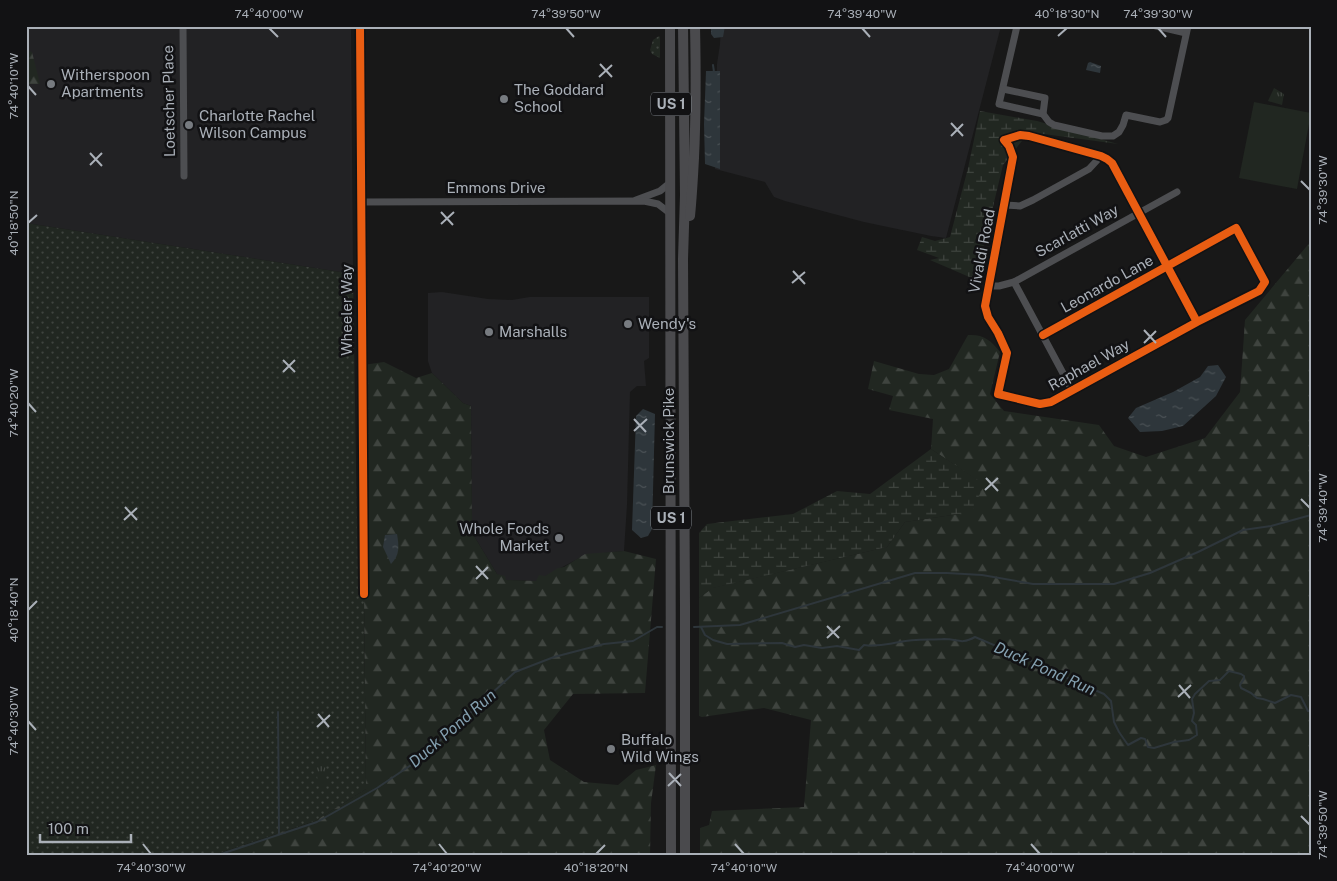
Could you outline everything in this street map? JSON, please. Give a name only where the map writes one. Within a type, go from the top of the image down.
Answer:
[{"type":"highway","name":"Brunswick Pike","points":[[670,26],[671,855]]},
{"type":"highway","name":"Brunswick Pike","points":[[683,26],[686,606],[684,855]]},
{"type":"highway","points":[[683,259],[692,193],[696,85],[695,26]]},
{"type":"street","name":"Loetscher Place","points":[[183,26],[184,176]]},
{"type":"street","name":"Wheeler Way","points":[[360,26],[364,594]]},
{"type":"street","points":[[1017,26],[1000,104],[1044,114]]},
{"type":"street","points":[[1003,89],[1045,98],[1044,114],[1054,125],[1108,137],[1119,132],[1126,115],[1160,122],[1166,120],[1187,30],[1156,26]]},
{"type":"street","name":"Vivaldi Road","points":[[998,394],[1007,353],[988,317],[985,306],[1013,157],[1009,146],[1004,140],[1020,135],[1029,136],[1100,156]]},
{"type":"street","points":[[1005,205],[1020,206],[1089,169],[1100,156],[1107,159],[1112,163],[1197,322]]},
{"type":"street","name":"Emmons Drive","points":[[631,201],[660,191],[671,182]]},
{"type":"street","name":"Scarlatti Way","points":[[988,286],[1000,286],[1014,282],[1177,192]]},
{"type":"street","name":"Emmons Drive","points":[[361,202],[631,201],[658,204],[671,214]]},
{"type":"street","name":"Leonardo Lane","points":[[1043,334],[1236,228],[1265,282]]},
{"type":"street","points":[[1014,282],[1072,390]]},
{"type":"street","name":"Raphael Way","points":[[998,394],[1040,404],[1051,402],[1197,322],[1258,291],[1265,282]]},
{"type":"shaded area","name":"Charlotte Rachel Wilson Campus","points":[[26,26],[351,26],[353,274],[26,223]]},
{"type":"shaded area","points":[[721,26],[1001,26],[946,238],[864,222],[785,201],[774,197],[765,182],[715,169],[717,64]]},
{"type":"shaded area","points":[[442,292],[488,299],[512,300],[530,297],[649,297],[649,358],[644,361],[646,386],[637,386],[630,392],[624,551],[585,555],[536,581],[506,580],[497,574],[474,536],[472,527],[471,406],[463,403],[432,373],[428,361],[428,293]]},
{"type":"green space","points":[[659,36],[660,58],[652,54],[650,50],[653,40]]},
{"type":"green space","points":[[26,50],[32,52],[40,84],[26,84]]},
{"type":"green space","points":[[1274,88],[1284,94],[1282,105],[1268,101]]},
{"type":"green space","points":[[1254,102],[1311,113],[1297,189],[1239,178]]},
{"type":"green space","points":[[980,111],[1037,121],[1118,144],[1029,132],[1003,165],[974,279],[930,260],[939,258],[917,250],[922,237],[935,241],[950,237],[968,168]]},
{"type":"green space","points":[[26,223],[353,274],[358,595],[364,595],[366,789],[315,821],[214,855],[26,855]]},
{"type":"green space","points":[[1311,241],[1311,855],[700,855],[700,828],[709,825],[712,811],[804,807],[811,720],[764,708],[699,716],[699,598],[712,588],[887,547],[905,522],[959,514],[983,484],[931,449],[933,419],[889,410],[893,396],[868,389],[874,361],[919,374],[934,375],[949,369],[968,335],[982,337],[990,341],[1000,352],[990,394],[1004,411],[1099,425],[1114,446],[1146,457],[1205,438],[1240,392],[1245,320]]},
{"type":"green space","points":[[384,362],[416,378],[432,373],[463,403],[471,406],[472,527],[474,536],[497,574],[505,576],[506,580],[536,581],[539,575],[545,576],[585,554],[624,551],[656,559],[645,693],[573,694],[544,730],[550,760],[584,782],[618,785],[636,770],[656,765],[651,803],[650,855],[214,855],[315,821],[366,789],[363,365]]},
{"type":"green space","points":[[931,449],[984,484],[970,517],[959,514],[905,522],[887,547],[713,588],[699,598],[699,533],[707,524],[793,514],[837,491],[870,494]]},
{"type":"green space","points":[[322,758],[325,761],[326,785],[318,786],[317,774],[314,768],[319,759]]},
{"type":"water","points":[[711,26],[725,26],[723,37],[714,38],[711,34]]},
{"type":"water","points":[[1090,62],[1101,66],[1100,73],[1086,70]]},
{"type":"water","points":[[706,71],[720,71],[720,169],[705,164]]},
{"type":"water","points":[[1218,365],[1226,377],[1216,396],[1183,426],[1162,431],[1140,432],[1128,418],[1136,408],[1173,392],[1200,377],[1208,366]]},
{"type":"water","points":[[643,409],[655,414],[652,529],[648,536],[641,538],[632,530],[636,416]]},
{"type":"water","points":[[397,534],[398,550],[391,564],[383,547],[385,535]]},
{"type":"waterway","points":[[713,65],[714,72]]},
{"type":"waterway","points":[[694,627],[740,625],[915,573],[982,575],[1033,584],[1114,584],[1150,573],[1243,530],[1271,526],[1311,515]]},
{"type":"waterway","name":"Duck Pond Run","points":[[218,855],[317,822],[377,788],[420,759],[515,672],[554,657],[604,644],[633,641],[657,627],[662,627]]},
{"type":"waterway","name":"Duck Pond Run","points":[[701,627],[705,635],[713,640],[727,644],[782,643],[795,647],[804,645],[822,648],[837,646],[859,650],[864,645],[944,639],[963,641],[975,637],[1104,694],[1111,701],[1114,722],[1128,745],[1141,738],[1145,739],[1148,747],[1154,748],[1189,740],[1197,735],[1196,725],[1192,721],[1194,713],[1192,699],[1209,681],[1220,680],[1229,671],[1244,676],[1240,685],[1241,688],[1257,698],[1275,703],[1291,695],[1301,697],[1308,711],[1311,711]]},
{"type":"waterway","points":[[278,712],[279,834]]},
{"type":"cycle path","points":[[360,26],[364,594]]},
{"type":"cycle path","points":[[1043,335],[1236,228],[1265,282],[1259,291],[1197,322],[1051,402],[1040,404],[998,394],[1007,353],[988,317],[985,306],[1013,157],[1009,146],[1004,140],[1020,135],[1101,156],[1112,163],[1197,322]]},
{"type":"place","name":"Witherspoon Apartments","points":[[51,84]]},
{"type":"place","name":"The Goddard School","points":[[504,99]]},
{"type":"place","name":"Charlotte Rachel Wilson Campus","points":[[189,125]]},
{"type":"place","name":"Wendy's","points":[[628,324]]},
{"type":"place","name":"Marshalls","points":[[489,332]]},
{"type":"place","name":"Whole Foods Market","points":[[559,538]]},
{"type":"place","name":"Buffalo Wild Wings","points":[[611,749]]}]
